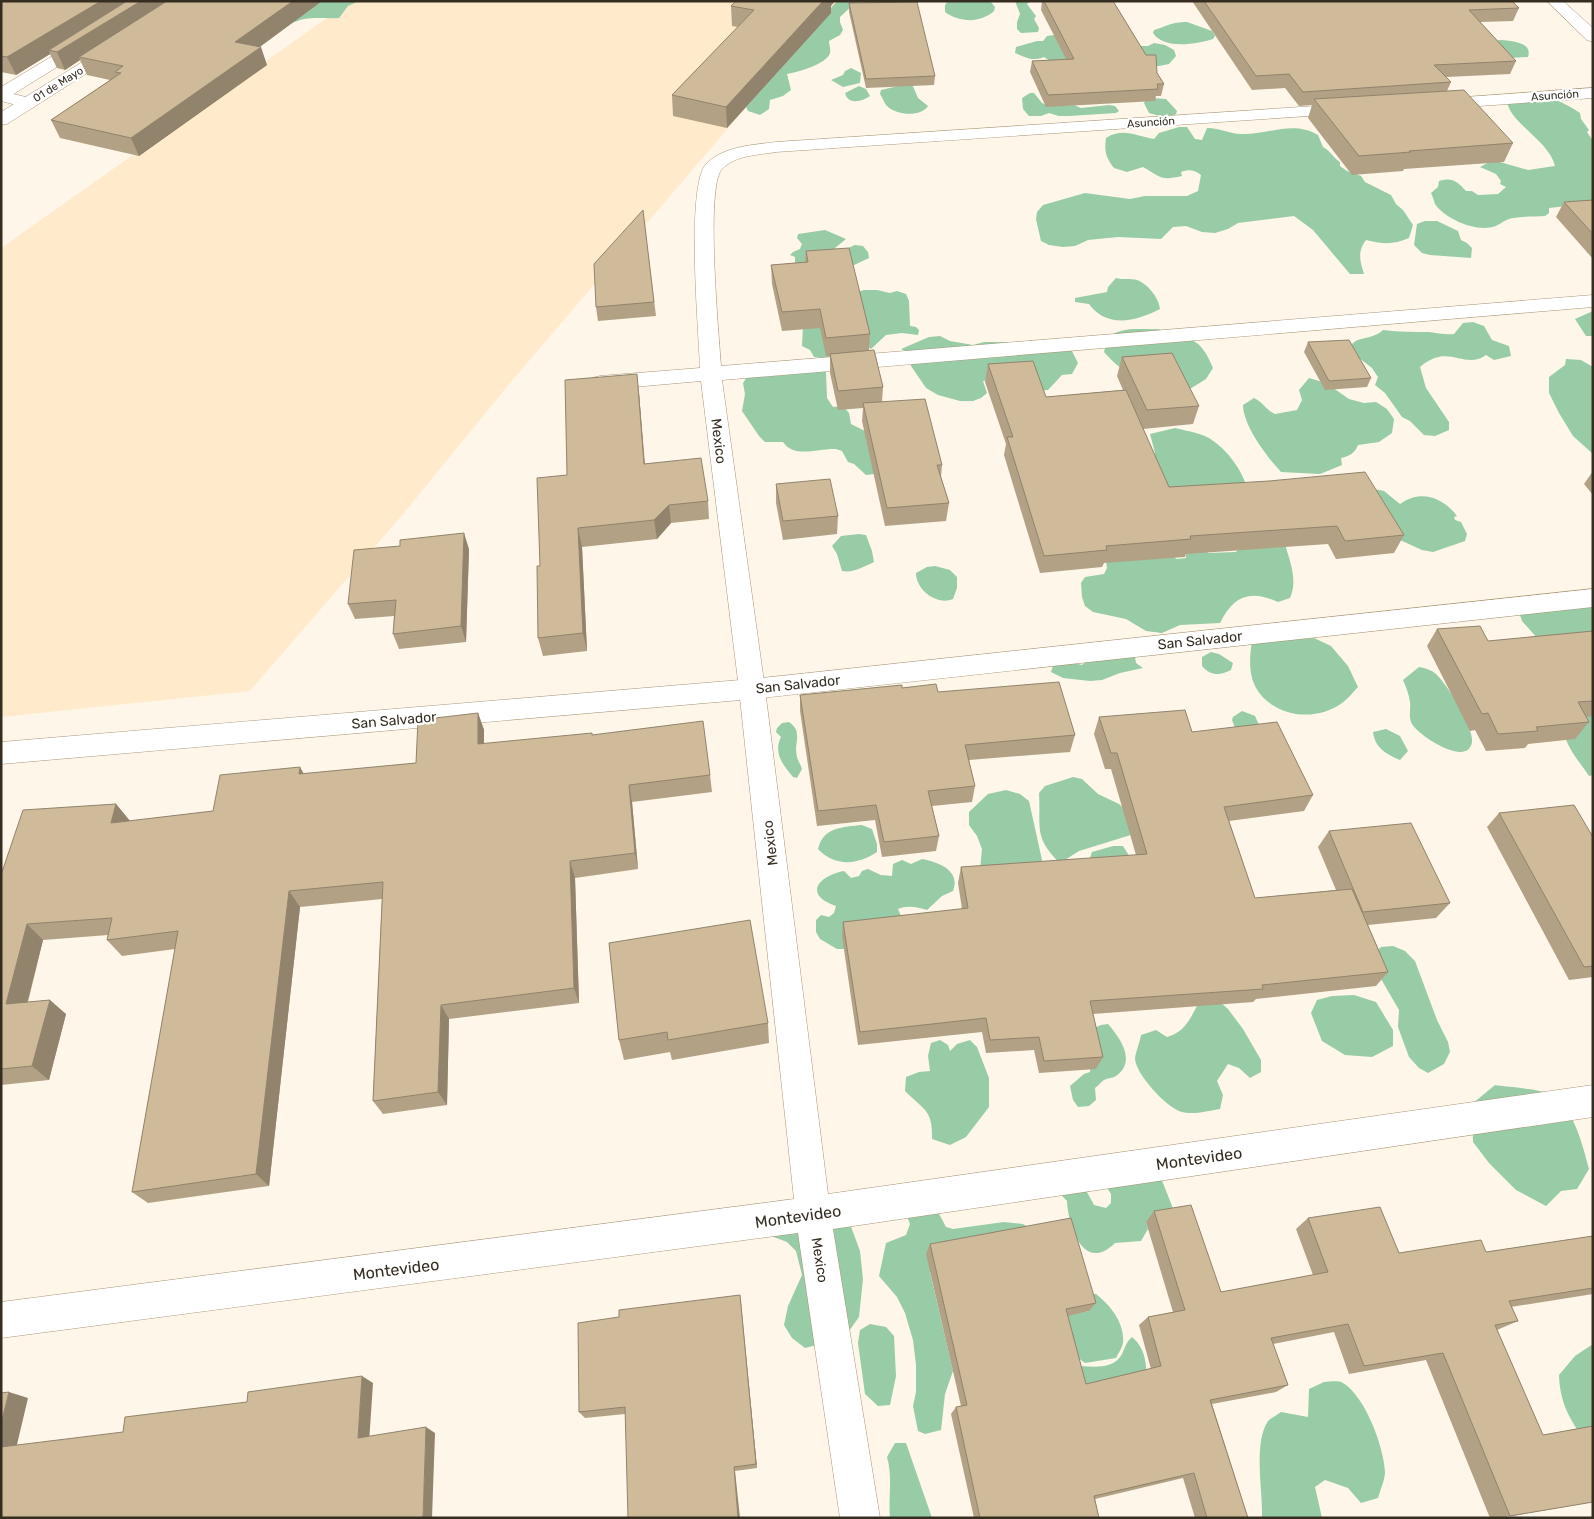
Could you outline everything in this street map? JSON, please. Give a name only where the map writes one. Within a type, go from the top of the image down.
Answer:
[{"type":"street","points":[[1554,1],[1593,37]]},
{"type":"street","name":"01 de Mayo","points":[[1,95],[102,32]]},
{"type":"street","name":"01 de Mayo","points":[[1,120],[126,42]]},
{"type":"street","name":"Asunción","points":[[1426,104],[1593,93]]},
{"type":"street","points":[[1,95],[28,103]]},
{"type":"street","name":"Asunción","points":[[713,167],[728,157],[744,152],[776,147],[1366,108]]},
{"type":"street","name":"Mexico","points":[[713,167],[709,178],[703,228],[710,374],[752,689],[813,1214],[860,1518]]},
{"type":"street","points":[[584,384],[1593,301]]},
{"type":"street","name":"San Salvador","points":[[1,754],[752,689],[1593,598]]},
{"type":"street","name":"Montevideo","points":[[1,1320],[813,1214],[1593,1100]]},
{"type":"shaded area","points":[[351,1],[837,1],[510,383],[403,514],[250,691],[1,717],[1,248]]},
{"type":"green space","points":[[310,1],[359,1],[348,6],[339,18],[308,18],[290,24]]},
{"type":"green space","points":[[837,1],[857,1],[840,17],[843,30],[840,35],[829,41],[830,53],[828,57],[812,67],[787,74],[791,90],[783,96],[770,100],[769,109],[760,115],[748,111],[746,107]]},
{"type":"green space","points":[[948,1],[990,1],[995,7],[994,11],[983,18],[964,20],[945,12],[945,5]]},
{"type":"green space","points":[[1015,1],[1030,1],[1027,4],[1036,16],[1034,19],[1039,28],[1038,32],[1021,33],[1017,29],[1020,14]]},
{"type":"green space","points":[[1187,22],[1212,31],[1215,36],[1213,39],[1206,41],[1190,44],[1173,44],[1165,42],[1153,33],[1154,30],[1170,24]]},
{"type":"green space","points":[[1068,33],[1140,46],[1148,46],[1154,43],[1165,45],[1174,50],[1176,56],[1169,64],[1159,66],[1050,61],[1044,57],[1033,59],[1015,53],[1016,47],[1043,41],[1047,36]]},
{"type":"green space","points":[[1501,40],[1524,45],[1529,52],[1528,57],[1510,58],[1489,41]]},
{"type":"green space","points":[[851,68],[861,73],[860,83],[843,87],[831,80],[843,75],[845,71]]},
{"type":"green space","points":[[912,84],[918,98],[928,106],[924,110],[914,114],[907,114],[895,111],[886,105],[880,94],[881,90]]},
{"type":"green space","points":[[859,86],[866,89],[870,96],[863,100],[852,101],[845,93]]},
{"type":"green space","points":[[1527,92],[1555,100],[1580,113],[1581,119],[1589,130],[1587,132],[1593,141],[1593,203],[1549,208],[1549,213],[1545,216],[1506,220],[1489,228],[1480,228],[1454,220],[1435,204],[1431,193],[1438,187],[1439,181],[1447,179],[1454,181],[1466,191],[1472,191],[1478,195],[1498,194],[1506,187],[1500,184],[1501,181],[1496,174],[1480,167],[1493,160],[1528,170],[1555,166],[1545,148],[1520,123],[1509,107],[1507,99]]},
{"type":"green space","points":[[1030,93],[1034,93],[1042,103],[1049,106],[1074,105],[1081,108],[1109,105],[1115,106],[1119,111],[1116,113],[1069,116],[1049,113],[1041,116],[1029,116],[1023,109],[1022,98]]},
{"type":"green space","points":[[1146,99],[1166,99],[1177,111],[1176,114],[1167,118],[1149,113],[1144,103]]},
{"type":"green space","points":[[1179,127],[1187,127],[1195,139],[1202,140],[1207,128],[1251,134],[1290,128],[1318,135],[1323,147],[1340,162],[1340,166],[1347,171],[1361,176],[1365,182],[1391,195],[1413,225],[1409,238],[1388,243],[1366,240],[1360,253],[1364,274],[1350,274],[1313,230],[1294,216],[1238,223],[1228,229],[1215,233],[1202,232],[1186,226],[1173,227],[1161,239],[1118,237],[1088,240],[1075,246],[1063,247],[1049,245],[1041,241],[1036,219],[1037,212],[1043,205],[1085,193],[1130,199],[1145,196],[1187,196],[1198,191],[1201,175],[1194,171],[1184,171],[1181,172],[1182,176],[1169,178],[1157,176],[1143,167],[1127,172],[1114,168],[1106,154],[1106,138],[1112,135],[1130,133],[1154,139],[1159,133]]},
{"type":"green space","points":[[1425,221],[1437,221],[1458,231],[1461,240],[1472,248],[1471,258],[1422,253],[1414,245],[1417,224]]},
{"type":"green space","points":[[825,230],[846,239],[835,248],[839,252],[855,245],[863,246],[868,252],[869,258],[852,266],[795,263],[795,257],[790,255],[800,249],[802,244],[797,238],[798,234]]},
{"type":"green space","points":[[1116,278],[1135,279],[1141,282],[1155,296],[1160,309],[1142,317],[1113,320],[1096,312],[1089,304],[1075,302],[1075,298],[1107,292],[1108,287]]},
{"type":"green space","points":[[864,290],[890,293],[897,291],[906,294],[909,301],[910,326],[916,327],[919,330],[918,335],[902,333],[886,335],[871,349],[868,347],[850,356],[836,358],[814,357],[810,350],[802,346],[803,325],[855,293]]},
{"type":"green space","points":[[1593,311],[1593,336],[1586,336],[1575,319]]},
{"type":"green space","points":[[1473,322],[1484,326],[1492,340],[1509,346],[1511,356],[1494,360],[1486,355],[1470,360],[1448,356],[1439,357],[1430,360],[1420,367],[1426,388],[1449,422],[1449,430],[1435,436],[1424,435],[1410,421],[1402,417],[1385,393],[1375,385],[1378,377],[1372,368],[1354,354],[1352,344],[1383,330],[1454,334],[1463,323]]},
{"type":"green space","points":[[1131,329],[1158,329],[1192,340],[1203,349],[1213,368],[1206,379],[1190,389],[1153,382],[1123,370],[1104,352],[1107,340],[1117,332]]},
{"type":"green space","points":[[940,336],[950,341],[973,345],[984,342],[1007,342],[1018,348],[1063,345],[1072,351],[1078,363],[1072,374],[1062,375],[1048,390],[1037,391],[989,380],[983,381],[987,393],[981,398],[973,401],[960,401],[938,395],[926,388],[911,366],[912,354],[901,349],[929,337]]},
{"type":"green space","points":[[1566,359],[1581,360],[1593,367],[1593,454],[1573,436],[1549,393],[1549,377],[1565,365]]},
{"type":"green space","points":[[817,366],[826,372],[827,398],[833,407],[843,406],[849,413],[851,424],[867,432],[882,473],[866,475],[854,464],[848,462],[842,451],[836,449],[807,452],[794,450],[783,442],[765,442],[742,411],[745,394],[743,383],[747,377]]},
{"type":"green space","points":[[1309,378],[1326,383],[1349,399],[1364,403],[1376,402],[1387,409],[1394,419],[1392,433],[1379,442],[1358,445],[1352,454],[1341,458],[1342,465],[1320,474],[1281,472],[1251,431],[1243,405],[1254,398],[1275,414],[1297,410],[1302,400],[1299,390]]},
{"type":"green space","points":[[1175,428],[1194,432],[1218,444],[1238,468],[1247,488],[1219,506],[1122,470],[1155,453],[1150,434]]},
{"type":"green space","points":[[1369,488],[1384,491],[1400,504],[1408,499],[1423,496],[1438,500],[1457,516],[1454,517],[1455,520],[1461,522],[1467,534],[1465,541],[1433,552],[1422,550],[1400,540]]},
{"type":"green space","points":[[866,535],[874,562],[862,568],[842,571],[837,554],[832,546],[841,536]]},
{"type":"green space","points":[[1285,544],[1293,578],[1290,598],[1278,602],[1259,596],[1243,598],[1231,606],[1220,623],[1180,625],[1162,633],[1146,631],[1126,619],[1093,612],[1085,606],[1082,597],[1081,583],[1085,577],[1104,574],[1107,568],[1106,562],[1168,554],[1177,559],[1186,558],[1186,554],[1204,548],[1208,553],[1236,552],[1239,548]]},
{"type":"green space","points":[[935,566],[950,570],[957,577],[957,588],[953,599],[947,601],[940,600],[923,591],[916,573],[927,567]]},
{"type":"green space","points":[[1593,602],[1593,650],[1539,640],[1522,621],[1520,615],[1524,608]]},
{"type":"green space","points":[[1267,634],[1290,640],[1314,638],[1331,646],[1348,666],[1358,687],[1342,703],[1319,713],[1307,715],[1294,714],[1272,705],[1255,686],[1250,669],[1252,640]]},
{"type":"green space","points":[[1134,651],[1136,663],[1143,668],[1120,673],[1102,680],[1090,681],[1063,678],[1051,672],[1054,663],[1082,665],[1090,658]]},
{"type":"green space","points":[[1211,652],[1219,654],[1233,663],[1231,670],[1215,674],[1205,669],[1202,666],[1202,657]]},
{"type":"green space","points":[[1419,667],[1428,669],[1436,674],[1453,696],[1469,727],[1472,742],[1469,749],[1462,752],[1443,747],[1424,736],[1412,724],[1410,699],[1403,680]]},
{"type":"green space","points":[[1593,706],[1593,775],[1589,776],[1571,750],[1564,732]]},
{"type":"green space","points":[[1242,711],[1255,716],[1259,725],[1235,728],[1232,720],[1233,717]]},
{"type":"green space","points":[[789,722],[796,730],[797,759],[802,769],[797,778],[793,777],[786,768],[780,758],[778,748],[781,737],[776,732],[777,728],[782,723]]},
{"type":"green space","points":[[1386,729],[1400,736],[1408,751],[1400,760],[1386,753],[1374,738],[1373,732]]},
{"type":"green space","points":[[1073,777],[1082,779],[1098,794],[1119,804],[1129,813],[1134,834],[1079,851],[1060,863],[1051,854],[1042,838],[1039,823],[1039,793],[1045,786]]},
{"type":"green space","points":[[1006,790],[1020,794],[1029,801],[1042,860],[1040,867],[980,870],[982,849],[977,836],[969,825],[969,812],[988,794]]},
{"type":"green space","points":[[862,825],[872,829],[877,844],[877,852],[870,856],[854,862],[839,861],[825,855],[818,849],[824,836],[829,832]]},
{"type":"green space","points":[[1113,846],[1123,846],[1135,865],[1089,861],[1092,852]]},
{"type":"green space","points":[[922,859],[935,862],[951,872],[955,884],[953,891],[942,896],[927,910],[912,907],[898,909],[901,916],[850,949],[837,949],[820,939],[816,932],[816,920],[821,915],[829,917],[834,913],[836,906],[820,897],[817,891],[821,881],[835,873],[844,871],[851,878],[859,876],[862,871],[868,869],[881,875],[892,876],[893,864],[902,860],[911,864]]},
{"type":"green space","points":[[1393,946],[1405,951],[1415,961],[1437,1020],[1448,1042],[1450,1052],[1444,1064],[1428,1073],[1419,1068],[1409,1057],[1398,1027],[1399,1010],[1377,972],[1374,954],[1381,947]]},
{"type":"green space","points":[[1354,995],[1376,1002],[1393,1030],[1393,1046],[1372,1057],[1345,1055],[1322,1041],[1311,1013],[1317,1000],[1332,996]]},
{"type":"green space","points":[[1220,1002],[1228,1009],[1243,1029],[1261,1060],[1261,1072],[1250,1078],[1239,1068],[1228,1064],[1217,1081],[1223,1095],[1220,1109],[1196,1113],[1182,1112],[1168,1104],[1153,1090],[1140,1073],[1135,1058],[1141,1035],[1156,1030],[1167,1037],[1173,1035],[1183,1028],[1198,1004]]},
{"type":"green space","points":[[1108,1024],[1124,1050],[1125,1064],[1116,1076],[1104,1080],[1095,1088],[1096,1100],[1089,1106],[1078,1107],[1073,1100],[1070,1086],[1084,1074],[1090,1072],[1094,1028]]},
{"type":"green space","points":[[940,1040],[948,1045],[950,1051],[957,1044],[970,1040],[977,1047],[989,1078],[989,1107],[966,1137],[950,1145],[932,1139],[929,1116],[905,1091],[906,1077],[919,1072],[930,1071],[928,1056],[931,1043]]},
{"type":"green space","points":[[1495,1085],[1546,1092],[1558,1100],[1565,1108],[1576,1127],[1589,1169],[1577,1189],[1561,1191],[1546,1206],[1516,1190],[1489,1163],[1473,1142],[1472,1104]]},
{"type":"green space","points":[[1159,1173],[1174,1211],[1146,1222],[1148,1229],[1141,1241],[1115,1243],[1104,1251],[1095,1253],[1086,1250],[1080,1243],[1074,1233],[1067,1201],[1051,1184],[1089,1178],[1087,1192],[1094,1205],[1106,1208],[1111,1203],[1111,1194],[1102,1180]]},
{"type":"green space","points":[[798,1199],[850,1224],[860,1251],[863,1279],[859,1317],[844,1338],[805,1348],[792,1338],[784,1325],[788,1306],[802,1275],[796,1251],[787,1242],[771,1236],[761,1208],[781,1200]]},
{"type":"green space","points":[[936,1208],[946,1227],[953,1229],[1004,1222],[1023,1224],[1038,1233],[945,1250],[930,1272],[953,1371],[945,1394],[941,1430],[925,1434],[918,1431],[913,1406],[916,1392],[916,1365],[913,1340],[905,1313],[897,1297],[879,1276],[886,1243],[906,1235],[910,1224],[904,1209]]},
{"type":"green space","points":[[1087,1294],[1096,1294],[1101,1298],[1116,1315],[1122,1328],[1123,1343],[1116,1358],[1085,1363],[1074,1355],[1059,1317],[1089,1311]]},
{"type":"green space","points":[[870,1324],[886,1327],[894,1336],[896,1376],[890,1405],[878,1406],[865,1394],[858,1343],[860,1330]]},
{"type":"green space","points":[[1132,1337],[1143,1351],[1146,1362],[1147,1381],[1083,1389],[1081,1366],[1109,1365],[1119,1359]]},
{"type":"green space","points":[[1593,1344],[1593,1451],[1569,1416],[1562,1397],[1559,1375],[1575,1356]]},
{"type":"green space","points":[[1336,1381],[1343,1383],[1359,1399],[1366,1410],[1377,1436],[1384,1462],[1385,1472],[1378,1498],[1361,1503],[1348,1488],[1325,1480],[1315,1487],[1322,1518],[1262,1518],[1260,1454],[1263,1431],[1268,1421],[1281,1412],[1308,1417],[1309,1389],[1324,1382]]},
{"type":"green space","points":[[895,1443],[906,1443],[932,1518],[890,1518],[890,1472],[887,1457]]},
{"type":"building","points":[[1,1],[101,1],[7,57],[1,56]]},
{"type":"building","points":[[127,1],[141,1],[57,52],[49,50]]},
{"type":"building","points":[[167,1],[293,1],[235,42],[261,47],[131,138],[51,120],[121,73],[115,72],[123,66],[79,57]]},
{"type":"building","points":[[736,1],[823,1],[726,107],[672,95],[754,10],[731,6]]},
{"type":"building","points":[[1044,1],[1113,1],[1146,55],[1156,55],[1157,73],[1164,84],[1157,84],[1158,89],[1048,95],[1032,61],[1074,59]]},
{"type":"building","points":[[1204,1],[1512,1],[1519,8],[1469,10],[1516,61],[1434,65],[1451,82],[1303,92],[1289,74],[1256,76]]},
{"type":"building","points":[[917,2],[935,76],[866,79],[849,3]]},
{"type":"building","points":[[1464,90],[1513,143],[1359,156],[1314,99]]},
{"type":"building","points":[[1593,200],[1593,234],[1564,202]]},
{"type":"building","points":[[643,210],[654,302],[596,307],[594,264]]},
{"type":"building","points":[[849,248],[870,334],[826,338],[820,309],[782,312],[771,265],[808,262],[806,251]]},
{"type":"building","points":[[1349,340],[1371,378],[1329,381],[1308,342]]},
{"type":"building","points":[[874,350],[883,387],[838,391],[830,354]]},
{"type":"building","points":[[1172,353],[1199,406],[1147,410],[1122,357]]},
{"type":"building","points":[[1033,361],[1046,397],[1126,390],[1169,487],[1269,481],[1365,472],[1404,535],[1345,541],[1337,526],[1190,536],[1191,539],[1106,546],[1107,550],[1044,556],[1007,437],[1013,437],[988,364]]},
{"type":"building","points":[[637,374],[644,464],[701,458],[708,501],[669,505],[654,520],[578,528],[583,633],[538,638],[537,566],[540,566],[537,478],[567,475],[565,380]]},
{"type":"building","points":[[925,399],[942,465],[937,465],[949,503],[887,508],[863,403]]},
{"type":"building","points":[[830,479],[838,516],[783,521],[776,484]]},
{"type":"building","points":[[464,533],[461,626],[393,634],[396,600],[348,604],[354,550],[400,546],[400,540]]},
{"type":"building","points":[[1480,626],[1488,641],[1593,631],[1593,701],[1578,702],[1589,722],[1536,727],[1538,731],[1498,734],[1488,713],[1482,714],[1437,629]]},
{"type":"building","points":[[1059,682],[1075,735],[965,745],[975,786],[928,791],[939,836],[884,842],[876,805],[818,811],[800,695],[902,685],[902,688],[936,684],[938,692]]},
{"type":"building","points":[[1185,710],[1192,732],[1277,722],[1313,795],[1224,807],[1255,898],[1352,889],[1388,972],[1262,985],[1263,989],[1090,1001],[1103,1057],[1044,1061],[1039,1037],[990,1040],[986,1018],[860,1032],[843,922],[968,908],[961,867],[1147,854],[1117,753],[1111,753],[1099,717]]},
{"type":"building","points":[[478,713],[478,744],[592,733],[592,735],[703,721],[710,775],[629,785],[635,853],[570,861],[574,988],[441,1005],[438,1092],[373,1101],[383,882],[289,891],[256,1174],[132,1192],[178,931],[107,940],[112,918],[27,924],[6,1004],[50,1000],[32,1066],[1,1069],[1,875],[23,810],[116,804],[111,823],[213,811],[220,775],[300,767],[299,774],[416,763],[418,720]]},
{"type":"building","points":[[1574,805],[1593,837],[1593,966],[1584,967],[1499,813]]},
{"type":"building","points":[[1411,823],[1450,903],[1363,912],[1329,831]]},
{"type":"building","points":[[750,920],[768,1023],[668,1040],[667,1032],[619,1040],[609,943]]},
{"type":"building","points":[[1191,1205],[1221,1292],[1328,1272],[1308,1218],[1380,1207],[1399,1253],[1481,1240],[1486,1252],[1593,1236],[1593,1288],[1509,1301],[1518,1321],[1495,1325],[1543,1435],[1593,1426],[1593,1502],[1510,1516],[1443,1353],[1364,1366],[1348,1324],[1271,1338],[1288,1385],[1210,1400],[1248,1518],[1207,1518],[1194,1473],[1094,1496],[1099,1518],[980,1518],[956,1407],[967,1405],[930,1244],[1071,1218],[1096,1303],[1066,1309],[1086,1384],[1161,1366],[1148,1317],[1185,1310],[1154,1211]]},
{"type":"building","points":[[740,1295],[756,1464],[734,1467],[738,1518],[628,1518],[625,1407],[579,1412],[578,1323],[619,1317],[619,1310]]},
{"type":"building","points":[[362,1376],[358,1438],[426,1427],[423,1518],[1,1518],[1,1447],[123,1432],[125,1417],[247,1402],[248,1392]]},
{"type":"building","points":[[9,1392],[1,1424],[1,1393]]}]
